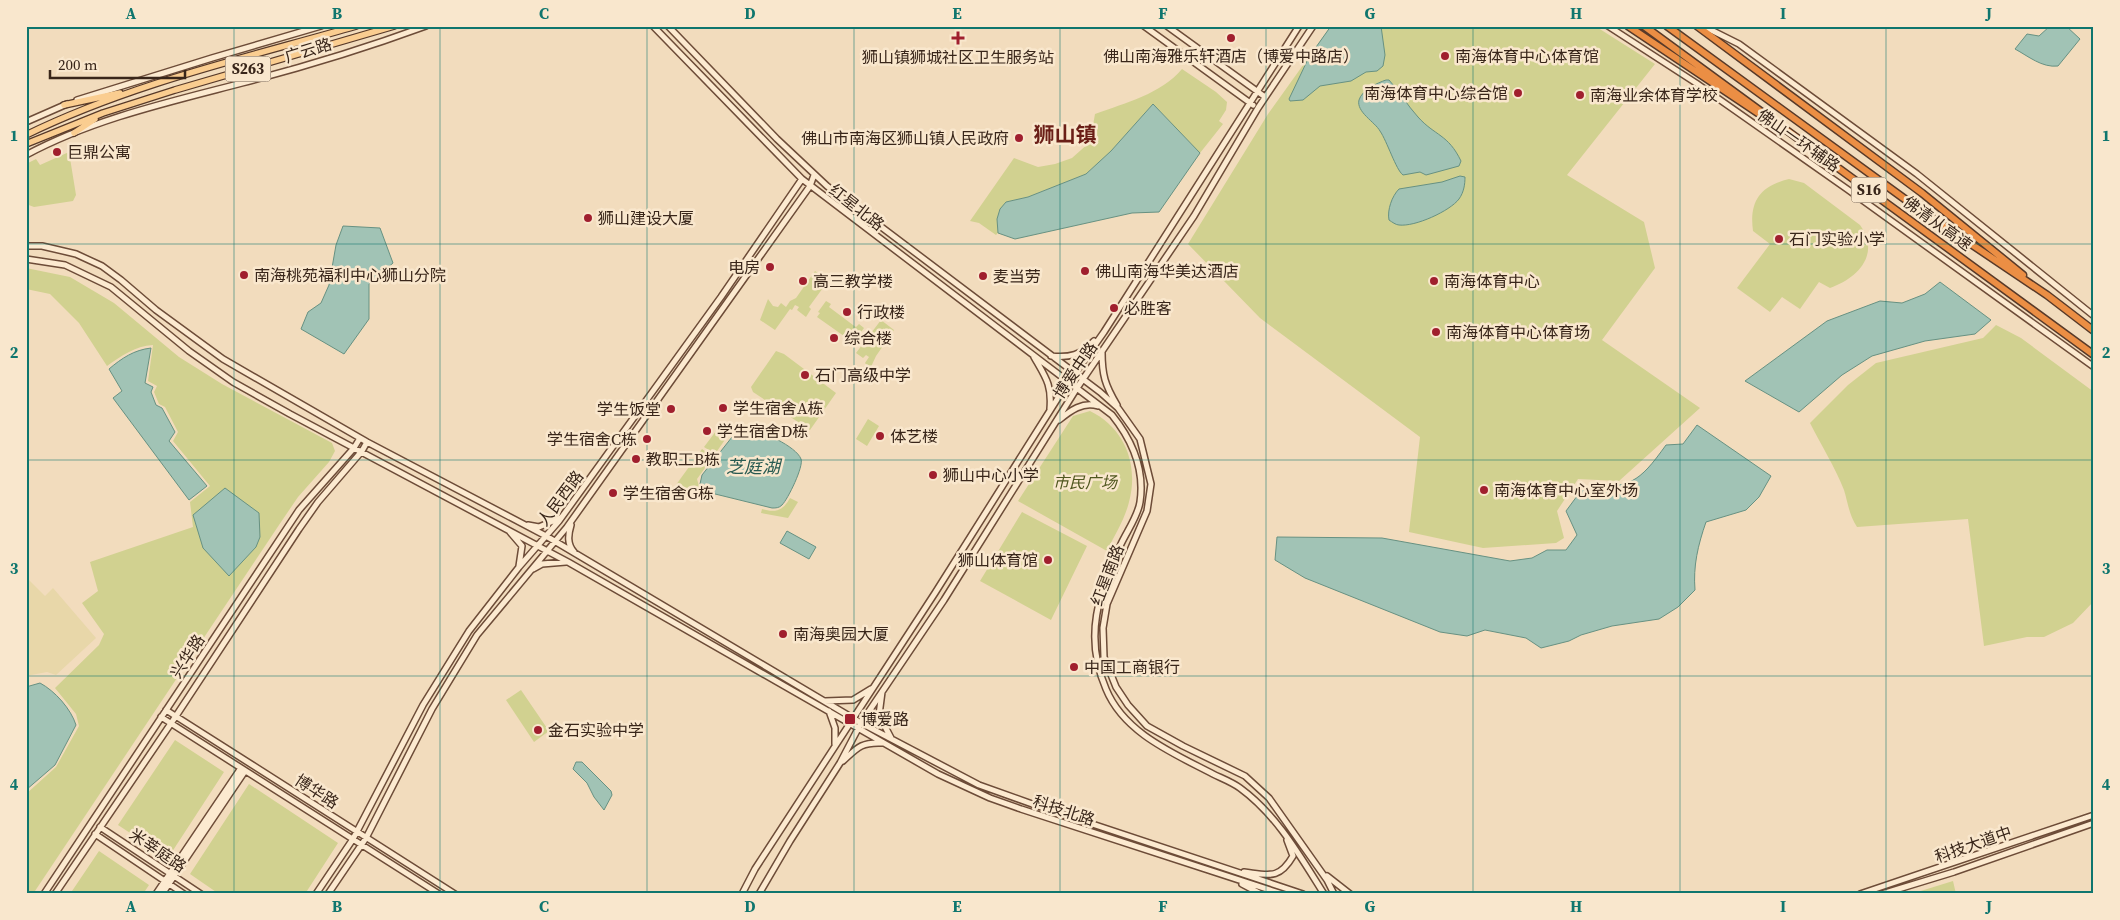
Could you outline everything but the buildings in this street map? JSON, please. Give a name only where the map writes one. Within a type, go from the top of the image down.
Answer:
[{"type":"highway","points":[[1628,26],[1733,98],[1796,137]]},
{"type":"highway","name":"佛清从高速","points":[[1644,26],[2094,355]]},
{"type":"highway","name":"佛清从高速","points":[[1667,26],[1913,205],[2047,295],[2094,331]]},
{"type":"highway","points":[[1697,26],[1922,193],[1992,248],[2047,295]]},
{"type":"main road","name":"S263","points":[[26,122],[64,104],[320,26]]},
{"type":"main road","name":"广云路","points":[[26,135],[80,111],[139,89],[356,26]]},
{"type":"main road","name":"广云路","points":[[26,144],[103,113],[394,26]]},
{"type":"main road","name":"广云路","points":[[26,155],[74,133],[119,117],[290,70],[426,26]]},
{"type":"main road","name":"红星北路","points":[[653,26],[810,186],[1069,382]]},
{"type":"main road","name":"红星北路","points":[[668,26],[814,175],[1050,356]]},
{"type":"main road","points":[[1144,26],[1258,108]]},
{"type":"main road","points":[[1168,26],[1265,97]]},
{"type":"main road","name":"博爱中路","points":[[851,720],[1074,374],[1104,332],[1299,26]]},
{"type":"main road","name":"博爱中路","points":[[860,725],[944,600],[1077,388],[1194,216],[1258,108],[1313,26]]},
{"type":"main road","name":"佛山一环辅路","points":[[1608,26],[1696,83],[1847,188],[2094,367]]},
{"type":"main road","points":[[1702,26],[1739,44],[1917,174],[2094,316]]},
{"type":"main road","points":[[64,104],[139,89]]},
{"type":"main road","points":[[74,133],[103,113]]},
{"type":"main road","points":[[802,179],[814,175]]},
{"type":"main road","points":[[328,894],[366,838],[432,709],[464,654],[477,635],[574,518],[810,186],[814,175]]},
{"type":"main road","name":"人民西路","points":[[316,894],[354,839],[423,704],[469,631],[519,567],[563,516],[722,297],[802,179]]},
{"type":"main road","points":[[26,246],[42,246],[76,254],[102,266],[156,310],[223,359],[367,442],[555,541],[825,701],[851,720]]},
{"type":"main road","points":[[26,259],[65,265],[111,287],[189,351],[233,382],[539,545],[828,711],[851,720]]},
{"type":"main road","points":[[1050,356],[1066,357],[1078,355],[1086,350],[1104,332]]},
{"type":"main road","points":[[1102,352],[1102,369],[1105,385],[1118,408]]},
{"type":"main road","points":[[1032,355],[1048,381],[1051,392],[1050,411]]},
{"type":"main road","name":"红星南路","points":[[1050,356],[1118,408],[1140,439],[1150,484],[1146,511],[1107,604],[1103,628],[1104,657],[1116,687],[1128,705],[1147,726],[1245,776],[1269,798],[1322,872],[1334,894]]},
{"type":"main road","name":"红星南路","points":[[1069,382],[1112,415],[1124,430],[1135,450],[1141,484],[1140,504],[1098,603],[1094,628],[1095,658],[1106,690],[1118,712],[1139,732],[1178,756],[1239,787],[1262,807],[1284,833],[1324,894]]},
{"type":"main road","points":[[1055,424],[1068,412],[1080,406],[1093,405],[1102,408]]},
{"type":"main road","name":"兴华路","points":[[44,894],[298,510],[354,448],[360,438]]},
{"type":"main road","name":"兴华路","points":[[55,894],[176,716],[304,522],[318,502],[362,451],[367,442]]},
{"type":"main road","points":[[524,524],[539,527],[563,516]]},
{"type":"main road","points":[[574,518],[568,539],[571,548],[576,554]]},
{"type":"main road","points":[[504,527],[522,546],[519,567]]},
{"type":"main road","points":[[528,572],[542,564],[557,561],[568,562]]},
{"type":"main road","points":[[825,701],[853,700],[873,687]]},
{"type":"main road","points":[[882,691],[879,715],[891,739]]},
{"type":"main road","name":"博华路","points":[[166,710],[455,894]]},
{"type":"main road","points":[[828,711],[835,728],[835,744]]},
{"type":"main road","name":"博华路","points":[[161,718],[439,894]]},
{"type":"main road","points":[[742,894],[755,870],[851,720]]},
{"type":"main road","name":"科技北路","points":[[851,720],[884,743],[938,774],[990,798],[1282,894]]},
{"type":"main road","points":[[760,894],[790,841],[840,763],[860,725],[979,785],[1303,894]]},
{"type":"main road","points":[[840,763],[861,745],[871,742],[884,743]]},
{"type":"main road","points":[[162,894],[172,874],[243,770]]},
{"type":"main road","name":"科技大道中","points":[[1860,894],[2094,815]]},
{"type":"main road","name":"科技大道中","points":[[1882,894],[1954,872],[2094,823]]},
{"type":"main road","name":"米莘庭路","points":[[100,827],[201,894]]},
{"type":"main road","points":[[1233,871],[1272,875],[1285,870],[1292,856],[1284,833]]},
{"type":"main road","name":"米莘庭路","points":[[95,834],[184,894]]},
{"type":"main road","points":[[1322,872],[1350,894]]},
{"type":"main road","points":[[1226,876],[1261,894]]},
{"type":"main road","points":[[156,894],[167,882]]},
{"type":"shaded area","points":[[26,577],[45,596],[53,588],[96,638],[56,675],[47,672],[26,676]]},
{"type":"green space","name":"南海体育中心","points":[[1331,26],[1595,26],[1655,64],[1567,175],[1644,222],[1655,268],[1602,340],[1700,408],[1619,481],[1578,479],[1557,511],[1564,538],[1556,543],[1483,548],[1409,532],[1420,437],[1260,318],[1188,244],[1268,114]]},
{"type":"green space","points":[[1182,69],[1216,92],[1227,102],[1226,110],[1219,121],[1223,124],[1200,153],[1153,104],[1111,151],[1086,174],[1028,197],[1006,202],[997,219],[998,233],[996,235],[979,223],[970,221],[1014,158],[1038,167],[1072,158],[1090,142],[1095,114],[1142,97],[1164,85]]},
{"type":"green space","points":[[69,152],[76,195],[73,201],[34,207],[26,204],[26,164],[36,159],[40,165]]},
{"type":"green space","points":[[1789,179],[1804,183],[1860,225],[1866,236],[1867,255],[1857,271],[1840,284],[1830,288],[1819,282],[1800,309],[1782,297],[1770,312],[1737,288],[1770,244],[1753,231],[1752,220],[1755,203],[1759,196],[1771,186]]},
{"type":"green space","points":[[26,268],[70,277],[114,303],[179,357],[222,384],[332,443],[335,451],[329,462],[298,497],[33,894],[26,894],[26,794],[56,767],[79,726],[76,714],[55,688],[99,645],[104,634],[82,603],[98,591],[90,562],[193,527],[190,502],[210,486],[173,441],[178,432],[165,407],[159,404],[154,392],[157,386],[148,381],[153,345],[134,349],[107,366],[79,323],[50,294],[26,289]]},
{"type":"green space","points":[[815,271],[828,281],[809,307],[811,309],[806,317],[797,310],[799,307],[795,305],[775,330],[760,320],[768,299],[773,306],[778,307],[781,303],[786,307],[790,301],[796,298]]},
{"type":"green space","points":[[826,301],[831,304],[829,307],[853,325],[856,327],[859,324],[864,328],[856,339],[854,338],[851,341],[817,317],[820,313],[818,312]]},
{"type":"green space","points":[[881,320],[894,330],[876,356],[870,369],[865,363],[869,357],[866,355],[863,358],[856,353]]},
{"type":"green space","points":[[1996,325],[2021,338],[2094,392],[2094,601],[2073,623],[2044,637],[2027,637],[1984,646],[1968,519],[1857,527],[1850,513],[1840,481],[1810,423],[1848,385],[1876,363],[1983,338]]},
{"type":"green space","points":[[776,351],[784,354],[836,393],[810,430],[753,392],[751,387]]},
{"type":"green space","name":"市民广场","points":[[1090,411],[1112,427],[1120,438],[1130,461],[1132,475],[1129,502],[1107,551],[1018,501],[1073,416]]},
{"type":"green space","points":[[868,419],[879,426],[867,446],[856,439]]},
{"type":"green space","points":[[719,427],[729,434],[715,454],[704,447]]},
{"type":"green space","points":[[702,449],[713,457],[697,479],[700,490],[707,495],[706,498],[673,489]]},
{"type":"green space","points":[[790,498],[798,502],[788,518],[761,513],[762,509],[778,510]]},
{"type":"green space","points":[[1022,512],[1087,546],[1051,620],[980,581]]},
{"type":"green space","points":[[521,690],[549,731],[534,742],[506,700]]},
{"type":"green space","points":[[175,740],[224,772],[168,858],[118,825]]},
{"type":"green space","points":[[249,784],[338,843],[305,894],[219,894],[190,874]]},
{"type":"green space","points":[[99,851],[149,885],[143,894],[70,894]]},
{"type":"green space","points":[[1953,881],[1956,894],[1911,894]]},
{"type":"water","points":[[1331,26],[1381,26],[1385,55],[1383,66],[1377,71],[1366,72],[1351,81],[1320,86],[1303,100],[1290,101],[1289,99],[1309,57]]},
{"type":"water","points":[[2050,26],[2066,26],[2080,39],[2058,66],[2046,65],[2015,49],[2027,34],[2039,36]]},
{"type":"water","points":[[1389,80],[1397,89],[1424,123],[1451,145],[1461,161],[1459,166],[1426,175],[1420,172],[1403,175],[1400,172],[1380,131],[1363,113],[1359,104],[1361,96],[1366,90]]},
{"type":"water","points":[[1153,104],[1200,153],[1159,212],[1132,213],[1015,239],[998,233],[997,219],[1000,209],[1006,202],[1028,197],[1086,174],[1111,151]]},
{"type":"water","points":[[1460,176],[1465,177],[1463,191],[1459,199],[1440,213],[1423,221],[1406,225],[1398,225],[1389,220],[1391,203],[1399,189],[1442,182]]},
{"type":"water","points":[[343,226],[380,228],[393,263],[369,284],[369,319],[344,354],[301,329],[308,312],[321,303],[329,285],[336,245]]},
{"type":"water","points":[[1940,282],[1991,320],[1975,334],[1925,341],[1872,356],[1842,375],[1799,412],[1745,381],[1827,321],[1880,301],[1902,303],[1925,294]]},
{"type":"water","points":[[151,348],[145,383],[153,387],[151,392],[156,405],[162,408],[175,432],[169,441],[207,486],[189,500],[113,398],[122,391],[109,369],[128,355]]},
{"type":"water","points":[[1697,425],[1771,476],[1759,497],[1746,510],[1706,522],[1697,556],[1695,590],[1678,607],[1659,619],[1612,626],[1581,635],[1569,641],[1541,648],[1526,638],[1485,630],[1467,636],[1440,632],[1305,578],[1275,560],[1277,537],[1382,538],[1510,561],[1532,558],[1547,550],[1566,550],[1577,535],[1566,511],[1583,488],[1612,486],[1632,481],[1648,468],[1666,445],[1683,444]]},
{"type":"water","name":"芝庭湖","points":[[748,428],[785,444],[798,454],[801,459],[795,482],[785,502],[779,507],[772,508],[707,492],[702,489],[700,484],[702,475],[736,432]]},
{"type":"water","points":[[225,488],[259,513],[260,537],[256,547],[229,576],[203,548],[193,515]]},
{"type":"water","points":[[787,531],[816,547],[809,559],[780,543]]},
{"type":"water","points":[[40,683],[62,701],[76,725],[55,765],[26,790],[26,687]]},
{"type":"water","points":[[576,762],[582,762],[611,791],[612,795],[604,810],[594,797],[587,783],[573,769]]},
{"type":"place","name":"狮山镇狮城社区卫生服务站","points":[[958,38]]},
{"type":"place","name":"佛山南海雅乐轩酒店（博爱中路店）","points":[[1231,38]]},
{"type":"place","name":"南海体育中心体育馆","points":[[1445,56]]},
{"type":"place","name":"南海体育中心综合馆","points":[[1518,93]]},
{"type":"place","name":"南海业余体育学校","points":[[1580,95]]},
{"type":"place","name":"佛山市南海区狮山镇人民政府","points":[[1019,138]]},
{"type":"place","name":"巨鼎公寓","points":[[57,152]]},
{"type":"place","name":"狮山建设大厦","points":[[588,218]]},
{"type":"place","name":"石门实验小学","points":[[1779,239]]},
{"type":"place","name":"电房","points":[[770,267]]},
{"type":"place","name":"佛山南海华美达酒店","points":[[1085,271]]},
{"type":"place","name":"南海桃苑福利中心狮山分院","points":[[244,275]]},
{"type":"place","name":"麦当劳","points":[[983,276]]},
{"type":"place","name":"高三教学楼","points":[[803,281]]},
{"type":"place","name":"南海体育中心","points":[[1434,281]]},
{"type":"place","name":"必胜客","points":[[1114,308]]},
{"type":"place","name":"行政楼","points":[[847,312]]},
{"type":"place","name":"南海体育中心体育场","points":[[1436,332]]},
{"type":"place","name":"综合楼","points":[[834,338]]},
{"type":"place","name":"石门高级中学","points":[[805,375]]},
{"type":"place","name":"学生宿舍A栋","points":[[723,408]]},
{"type":"place","name":"学生饭堂","points":[[671,409]]},
{"type":"place","name":"学生宿舍D栋","points":[[707,431]]},
{"type":"place","name":"体艺楼","points":[[880,436]]},
{"type":"place","name":"学生宿舍C栋","points":[[647,439]]},
{"type":"place","name":"教职工B栋","points":[[636,459]]},
{"type":"place","name":"狮山中心小学","points":[[933,475]]},
{"type":"place","name":"南海体育中心室外场","points":[[1484,490]]},
{"type":"place","name":"学生宿舍G栋","points":[[613,493]]},
{"type":"place","name":"狮山体育馆","points":[[1048,560]]},
{"type":"place","name":"南海奥园大厦","points":[[783,634]]},
{"type":"place","name":"中国工商银行","points":[[1074,667]]},
{"type":"place","name":"博爱路","points":[[850,719]]},
{"type":"place","name":"金石实验中学","points":[[538,730]]},
{"type":"district","name":"狮山镇","points":[[1065,135]]}]
